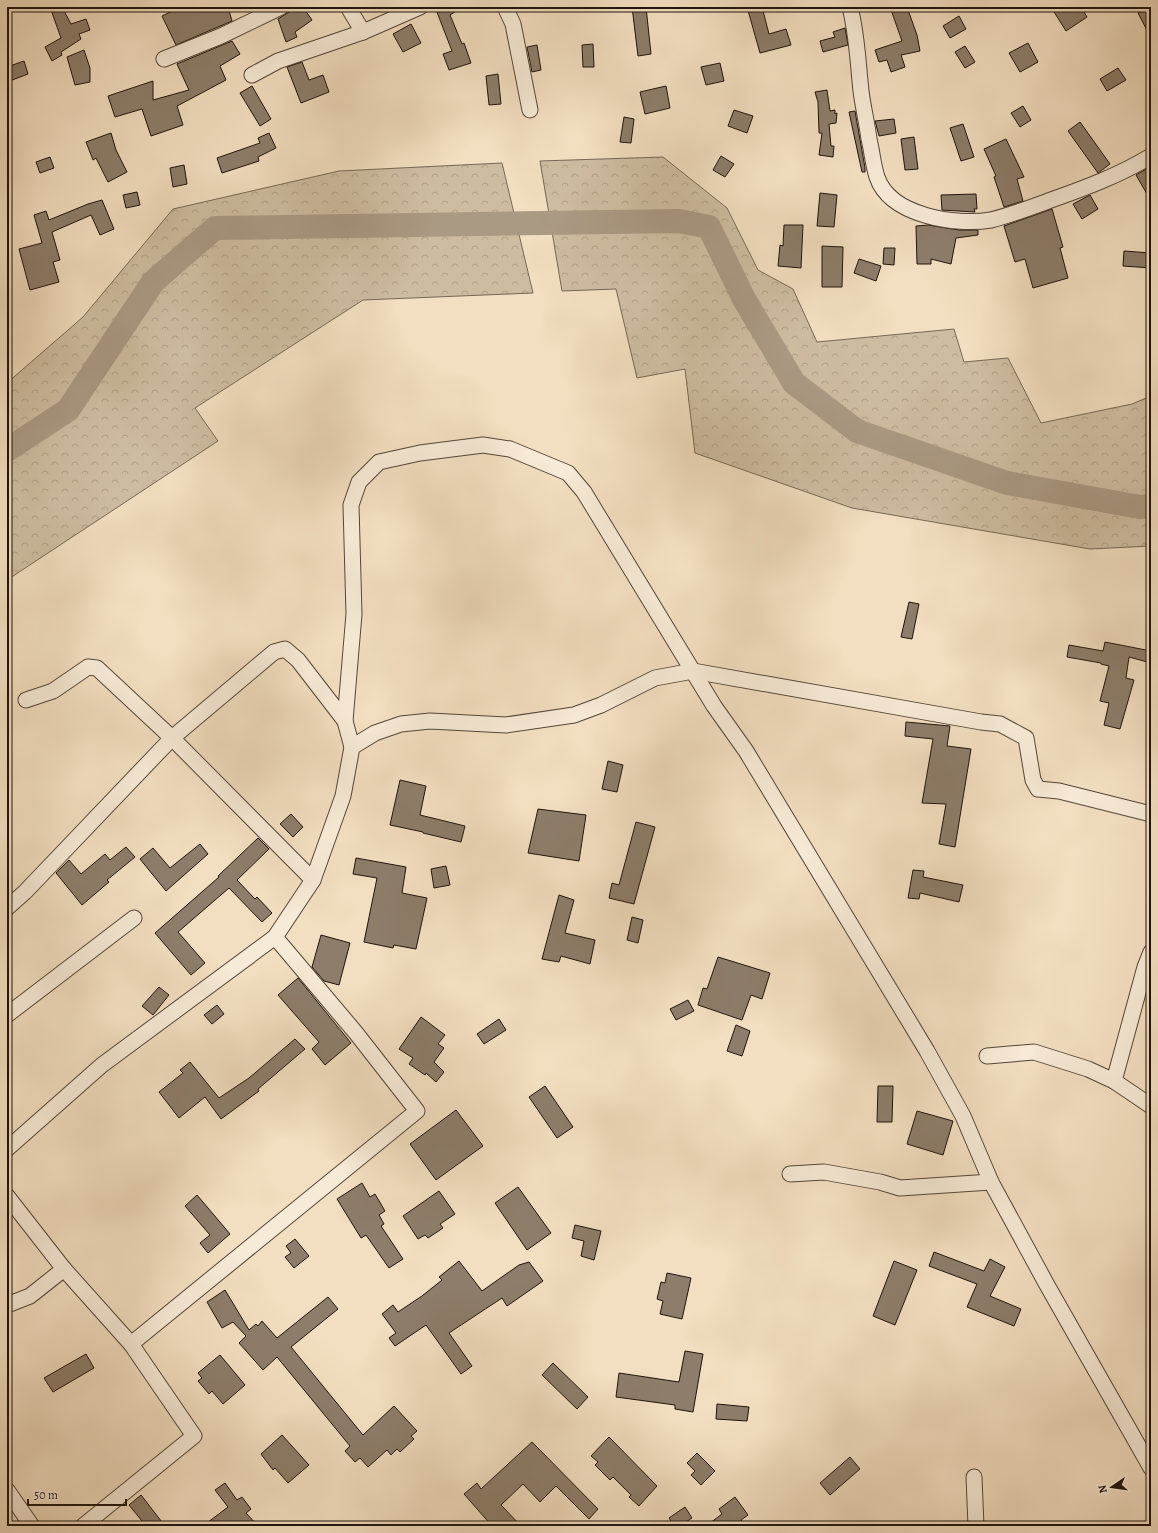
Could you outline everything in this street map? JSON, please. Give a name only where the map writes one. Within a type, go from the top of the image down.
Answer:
[{"type":"street","points":[[164,59],[222,36],[280,7]]},
{"type":"street","points":[[348,7],[363,32]]},
{"type":"street","points":[[252,75],[278,62],[363,32],[420,7]]},
{"type":"street","points":[[506,7],[513,24],[530,110]]},
{"type":"street","points":[[850,7],[854,22],[862,93],[877,178],[887,195],[910,210],[929,217],[957,220],[990,220],[1026,209],[1080,189],[1133,167],[1151,156]]},
{"type":"street","points":[[7,1149],[102,1065],[275,937],[313,880],[343,796],[352,747],[345,721],[354,614],[351,505],[359,482],[379,462],[453,448],[483,445],[510,448],[568,473],[584,492],[693,671],[759,771],[927,1051],[963,1116],[991,1182],[1046,1284],[1151,1468]]},
{"type":"street","points":[[7,908],[25,892],[172,738],[274,652],[285,649],[298,660],[345,721]]},
{"type":"street","points":[[26,700],[53,691],[88,667],[97,668],[172,738],[313,880]]},
{"type":"street","points":[[352,747],[375,733],[401,724],[430,721],[506,725],[574,715],[601,705],[655,678],[693,671],[981,722],[1000,724],[1026,738],[1033,780],[1038,789],[1059,790],[1151,814]]},
{"type":"street","points":[[7,1015],[134,918]]},
{"type":"street","points":[[131,1344],[417,1112],[356,1033],[275,937]]},
{"type":"street","points":[[1114,1081],[1145,967],[1151,952]]},
{"type":"street","points":[[987,1056],[1034,1052],[1088,1069],[1114,1081],[1151,1106]]},
{"type":"street","points":[[790,1174],[824,1172],[880,1182],[900,1188],[991,1182]]},
{"type":"street","points":[[7,1196],[64,1269],[131,1344],[194,1436],[83,1526]]},
{"type":"street","points":[[7,1305],[30,1296],[64,1269]]},
{"type":"street","points":[[974,1476],[976,1526]]},
{"type":"street","points":[[7,1490],[32,1526]]},
{"type":"green space","points":[[663,157],[727,208],[758,270],[793,289],[817,342],[954,329],[964,362],[1008,358],[1041,423],[1132,404],[1151,396],[1151,546],[1090,549],[852,508],[695,453],[685,369],[637,378],[616,289],[562,291],[540,161]]},
{"type":"green space","points":[[502,163],[533,293],[363,300],[195,408],[218,441],[7,580],[7,383],[83,317],[173,209],[339,171]]},
{"type":"building","points":[[50,7],[62,7],[71,24],[86,19],[90,30],[79,34],[81,39],[61,52],[62,55],[52,61],[45,47],[61,38]]},
{"type":"building","points":[[181,7],[228,7],[232,21],[176,45],[162,16]]},
{"type":"building","points":[[297,7],[303,7],[312,20],[295,32],[297,37],[286,42],[278,19]]},
{"type":"building","points":[[435,7],[463,7],[450,15],[462,44],[464,43],[471,63],[449,70],[443,54],[452,51]]},
{"type":"building","points":[[632,7],[646,7],[651,54],[638,56]]},
{"type":"building","points":[[747,7],[762,7],[769,34],[786,29],[791,45],[760,53]]},
{"type":"building","points":[[890,7],[907,7],[917,35],[920,51],[901,55],[905,67],[891,72],[887,60],[879,62],[875,50],[902,41]]},
{"type":"building","points":[[1051,7],[1081,7],[1087,17],[1066,31]]},
{"type":"building","points":[[1148,8],[1151,14],[1151,38],[1138,13]]},
{"type":"building","points":[[959,16],[966,29],[950,38],[943,26]]},
{"type":"building","points":[[411,24],[421,43],[403,52],[393,34]]},
{"type":"building","points":[[845,28],[848,45],[823,52],[820,41],[835,37],[833,32]]},
{"type":"building","points":[[232,41],[240,54],[220,66],[226,80],[177,106],[183,125],[151,136],[142,109],[115,117],[108,96],[153,81],[153,100],[189,90],[177,64]]},
{"type":"building","points":[[1028,43],[1038,62],[1020,72],[1009,53]]},
{"type":"building","points":[[593,44],[594,67],[583,67],[582,45]]},
{"type":"building","points":[[537,45],[541,70],[532,72],[527,47]]},
{"type":"building","points":[[965,46],[975,62],[965,68],[955,52]]},
{"type":"building","points":[[84,50],[90,68],[90,82],[75,85],[67,57]]},
{"type":"building","points":[[24,61],[28,74],[7,82],[7,67]]},
{"type":"building","points":[[302,62],[309,80],[323,75],[329,92],[301,103],[287,67]]},
{"type":"building","points":[[720,63],[724,81],[706,85],[701,67]]},
{"type":"building","points":[[1118,68],[1126,80],[1107,91],[1100,79]]},
{"type":"building","points":[[498,74],[501,104],[489,105],[486,76]]},
{"type":"building","points":[[252,86],[271,119],[260,126],[240,93]]},
{"type":"building","points":[[666,86],[670,108],[645,114],[640,92]]},
{"type":"building","points":[[827,90],[830,111],[835,110],[835,114],[837,113],[836,123],[829,124],[831,146],[834,146],[833,157],[819,155],[822,133],[819,133],[818,102],[815,92]]},
{"type":"building","points":[[1023,106],[1031,120],[1020,127],[1011,113]]},
{"type":"building","points":[[734,110],[753,116],[747,133],[728,126]]},
{"type":"building","points":[[855,111],[865,172],[862,172],[849,112]]},
{"type":"building","points":[[624,117],[634,119],[631,143],[620,142]]},
{"type":"building","points":[[894,119],[896,133],[879,136],[875,121]]},
{"type":"building","points":[[1080,122],[1110,164],[1098,173],[1068,131]]},
{"type":"building","points":[[963,124],[974,157],[961,161],[950,128]]},
{"type":"building","points":[[111,133],[116,150],[127,172],[108,182],[96,158],[93,160],[86,142]]},
{"type":"building","points":[[269,133],[276,148],[258,157],[259,161],[222,173],[217,158],[260,143],[258,138]]},
{"type":"building","points":[[914,137],[918,169],[905,170],[901,139]]},
{"type":"building","points":[[1006,139],[1024,177],[1017,179],[1023,201],[1004,207],[994,177],[996,176],[984,149]]},
{"type":"building","points":[[721,156],[734,164],[725,177],[713,170]]},
{"type":"building","points":[[50,157],[54,168],[40,173],[36,162]]},
{"type":"building","points":[[184,165],[187,184],[173,187],[170,168]]},
{"type":"building","points":[[1148,168],[1151,173],[1151,201],[1136,175]]},
{"type":"building","points":[[137,192],[140,205],[126,208],[123,195]]},
{"type":"building","points":[[820,193],[837,195],[834,227],[817,226]]},
{"type":"building","points":[[976,194],[977,209],[974,209],[975,212],[942,210],[941,195]]},
{"type":"building","points":[[1090,195],[1098,209],[1082,219],[1073,204]]},
{"type":"building","points":[[102,200],[114,229],[100,235],[91,215],[52,232],[60,260],[53,262],[59,282],[30,290],[19,249],[42,243],[34,215],[46,211],[49,220],[88,204]]},
{"type":"building","points":[[1052,209],[1063,247],[1060,248],[1068,278],[1033,288],[1025,259],[1015,262],[1004,226]]},
{"type":"building","points":[[784,225],[803,225],[801,268],[778,266],[780,245],[783,246]]},
{"type":"building","points":[[928,225],[959,230],[978,230],[978,235],[956,238],[951,264],[931,259],[931,264],[917,264],[916,226]]},
{"type":"building","points":[[822,246],[843,247],[842,287],[822,287]]},
{"type":"building","points":[[884,248],[895,248],[894,265],[883,264]]},
{"type":"building","points":[[1124,251],[1151,253],[1151,268],[1123,266]]},
{"type":"building","points":[[859,259],[881,266],[876,281],[854,273]]},
{"type":"building","points":[[909,602],[919,604],[912,639],[901,637]]},
{"type":"building","points":[[1105,642],[1151,651],[1151,663],[1129,657],[1126,678],[1134,680],[1120,729],[1104,725],[1109,703],[1100,701],[1109,666],[1101,663],[1067,657],[1069,645],[1103,651]]},
{"type":"building","points":[[906,722],[950,726],[947,746],[971,749],[955,847],[939,844],[946,804],[922,803],[933,739],[905,736]]},
{"type":"building","points":[[608,761],[623,765],[617,792],[602,789]]},
{"type":"building","points":[[400,780],[426,786],[420,815],[465,826],[461,842],[390,825]]},
{"type":"building","points":[[538,809],[586,815],[579,861],[528,853]]},
{"type":"building","points":[[291,814],[303,827],[293,837],[280,824]]},
{"type":"building","points":[[636,822],[655,827],[634,904],[609,898],[612,883],[619,885]]},
{"type":"building","points":[[258,838],[269,849],[237,880],[255,899],[257,897],[272,913],[262,922],[229,888],[178,932],[205,963],[191,975],[155,933],[219,877],[218,876]]},
{"type":"building","points":[[200,844],[208,854],[166,891],[140,859],[153,848],[170,868]]},
{"type":"building","points":[[126,847],[135,857],[107,880],[109,882],[82,905],[56,873],[69,860],[81,874],[105,854],[110,860]]},
{"type":"building","points":[[356,858],[406,867],[402,893],[427,898],[416,949],[394,945],[393,948],[364,942],[377,878],[353,874]]},
{"type":"building","points":[[446,866],[450,885],[434,888],[431,869]]},
{"type":"building","points":[[913,870],[924,871],[923,877],[963,885],[959,902],[920,893],[919,899],[908,898]]},
{"type":"building","points":[[559,895],[574,900],[565,933],[595,940],[590,964],[561,956],[559,962],[542,959]]},
{"type":"building","points":[[632,917],[643,920],[638,943],[627,940]]},
{"type":"building","points":[[321,935],[350,943],[339,985],[324,981],[312,967]]},
{"type":"building","points":[[718,957],[770,973],[762,999],[751,995],[742,1020],[698,1005],[703,988],[707,989]]},
{"type":"building","points":[[298,978],[351,1043],[325,1065],[312,1049],[319,1042],[278,995]]},
{"type":"building","points":[[159,987],[169,995],[153,1015],[142,1006]]},
{"type":"building","points":[[688,1000],[694,1011],[676,1020],[670,1009]]},
{"type":"building","points":[[217,1005],[224,1014],[212,1024],[204,1015]]},
{"type":"building","points":[[421,1017],[445,1035],[438,1044],[444,1048],[434,1062],[444,1072],[436,1082],[426,1073],[425,1075],[409,1064],[413,1058],[399,1049]]},
{"type":"building","points":[[499,1019],[506,1030],[484,1044],[477,1034]]},
{"type":"building","points":[[736,1025],[750,1031],[742,1056],[727,1051]]},
{"type":"building","points":[[295,1039],[305,1049],[258,1089],[259,1091],[221,1119],[205,1097],[179,1118],[159,1092],[183,1073],[180,1070],[190,1062],[219,1098],[249,1078]]},
{"type":"building","points":[[545,1086],[573,1127],[557,1138],[529,1097]]},
{"type":"building","points":[[878,1086],[893,1086],[892,1122],[877,1122]]},
{"type":"building","points":[[456,1110],[483,1146],[436,1180],[410,1144]]},
{"type":"building","points":[[917,1111],[953,1121],[943,1155],[907,1144]]},
{"type":"building","points":[[362,1183],[370,1197],[375,1194],[385,1211],[379,1215],[384,1224],[381,1226],[403,1259],[389,1268],[366,1235],[361,1238],[337,1199]]},
{"type":"building","points":[[518,1187],[551,1233],[527,1250],[495,1203]]},
{"type":"building","points":[[439,1191],[455,1214],[440,1224],[443,1228],[428,1238],[425,1235],[418,1239],[403,1216]]},
{"type":"building","points":[[197,1195],[230,1234],[208,1253],[200,1243],[210,1235],[185,1206]]},
{"type":"building","points":[[575,1225],[601,1231],[594,1260],[581,1256],[584,1241],[572,1238]]},
{"type":"building","points":[[295,1239],[309,1256],[294,1268],[285,1257],[291,1253],[286,1246]]},
{"type":"building","points":[[934,1252],[984,1271],[990,1259],[1005,1267],[990,1296],[1021,1309],[1014,1326],[967,1307],[977,1284],[929,1266]]},
{"type":"building","points":[[459,1261],[482,1291],[519,1265],[529,1262],[543,1281],[507,1306],[502,1298],[449,1333],[472,1366],[461,1374],[426,1325],[395,1346],[389,1338],[396,1333],[382,1314],[393,1305],[398,1312],[422,1296],[442,1280],[439,1277]]},
{"type":"building","points":[[894,1261],[917,1270],[895,1325],[873,1316]]},
{"type":"building","points":[[667,1273],[691,1278],[682,1319],[660,1314],[663,1301],[657,1299],[661,1282],[665,1283]]},
{"type":"building","points":[[225,1290],[249,1330],[256,1324],[258,1326],[262,1321],[277,1338],[328,1297],[338,1309],[291,1347],[363,1435],[394,1406],[417,1431],[411,1436],[414,1439],[400,1452],[397,1449],[391,1455],[387,1450],[368,1467],[360,1458],[355,1462],[345,1451],[350,1446],[277,1357],[263,1370],[239,1343],[246,1336],[233,1322],[222,1328],[207,1302]]},
{"type":"building","points":[[685,1351],[703,1354],[693,1412],[675,1409],[675,1405],[616,1397],[619,1373],[679,1382]]},
{"type":"building","points":[[86,1354],[94,1368],[53,1392],[44,1378]]},
{"type":"building","points":[[220,1355],[245,1385],[223,1404],[212,1391],[209,1394],[198,1381],[202,1378],[198,1373]]},
{"type":"building","points":[[553,1363],[588,1397],[577,1409],[542,1375]]},
{"type":"building","points":[[717,1404],[749,1407],[747,1421],[716,1419]]},
{"type":"building","points":[[282,1435],[309,1465],[288,1483],[275,1468],[273,1470],[261,1454]]},
{"type":"building","points":[[609,1437],[657,1486],[639,1506],[629,1497],[631,1495],[613,1477],[610,1480],[595,1465],[598,1462],[591,1456]]},
{"type":"building","points":[[532,1442],[598,1509],[589,1519],[556,1486],[540,1502],[523,1484],[501,1505],[521,1526],[492,1526],[464,1494],[477,1483],[481,1489]]},
{"type":"building","points":[[697,1453],[715,1471],[701,1485],[691,1475],[695,1471],[687,1463]]},
{"type":"building","points":[[850,1457],[860,1469],[830,1495],[820,1483]]},
{"type":"building","points":[[225,1483],[237,1500],[242,1497],[251,1509],[246,1513],[258,1526],[203,1526],[228,1507],[215,1490]]},
{"type":"building","points":[[141,1495],[165,1526],[146,1526],[129,1505]]},
{"type":"building","points":[[735,1497],[748,1515],[741,1520],[746,1526],[706,1526],[722,1514],[719,1509]]},
{"type":"building","points":[[685,1507],[692,1518],[680,1526],[674,1526],[669,1518]]},
{"type":"waterway","points":[[7,450],[68,410],[153,282],[215,228],[679,221],[709,227],[744,299],[794,383],[857,431],[1007,483],[1140,507],[1151,506]]}]
